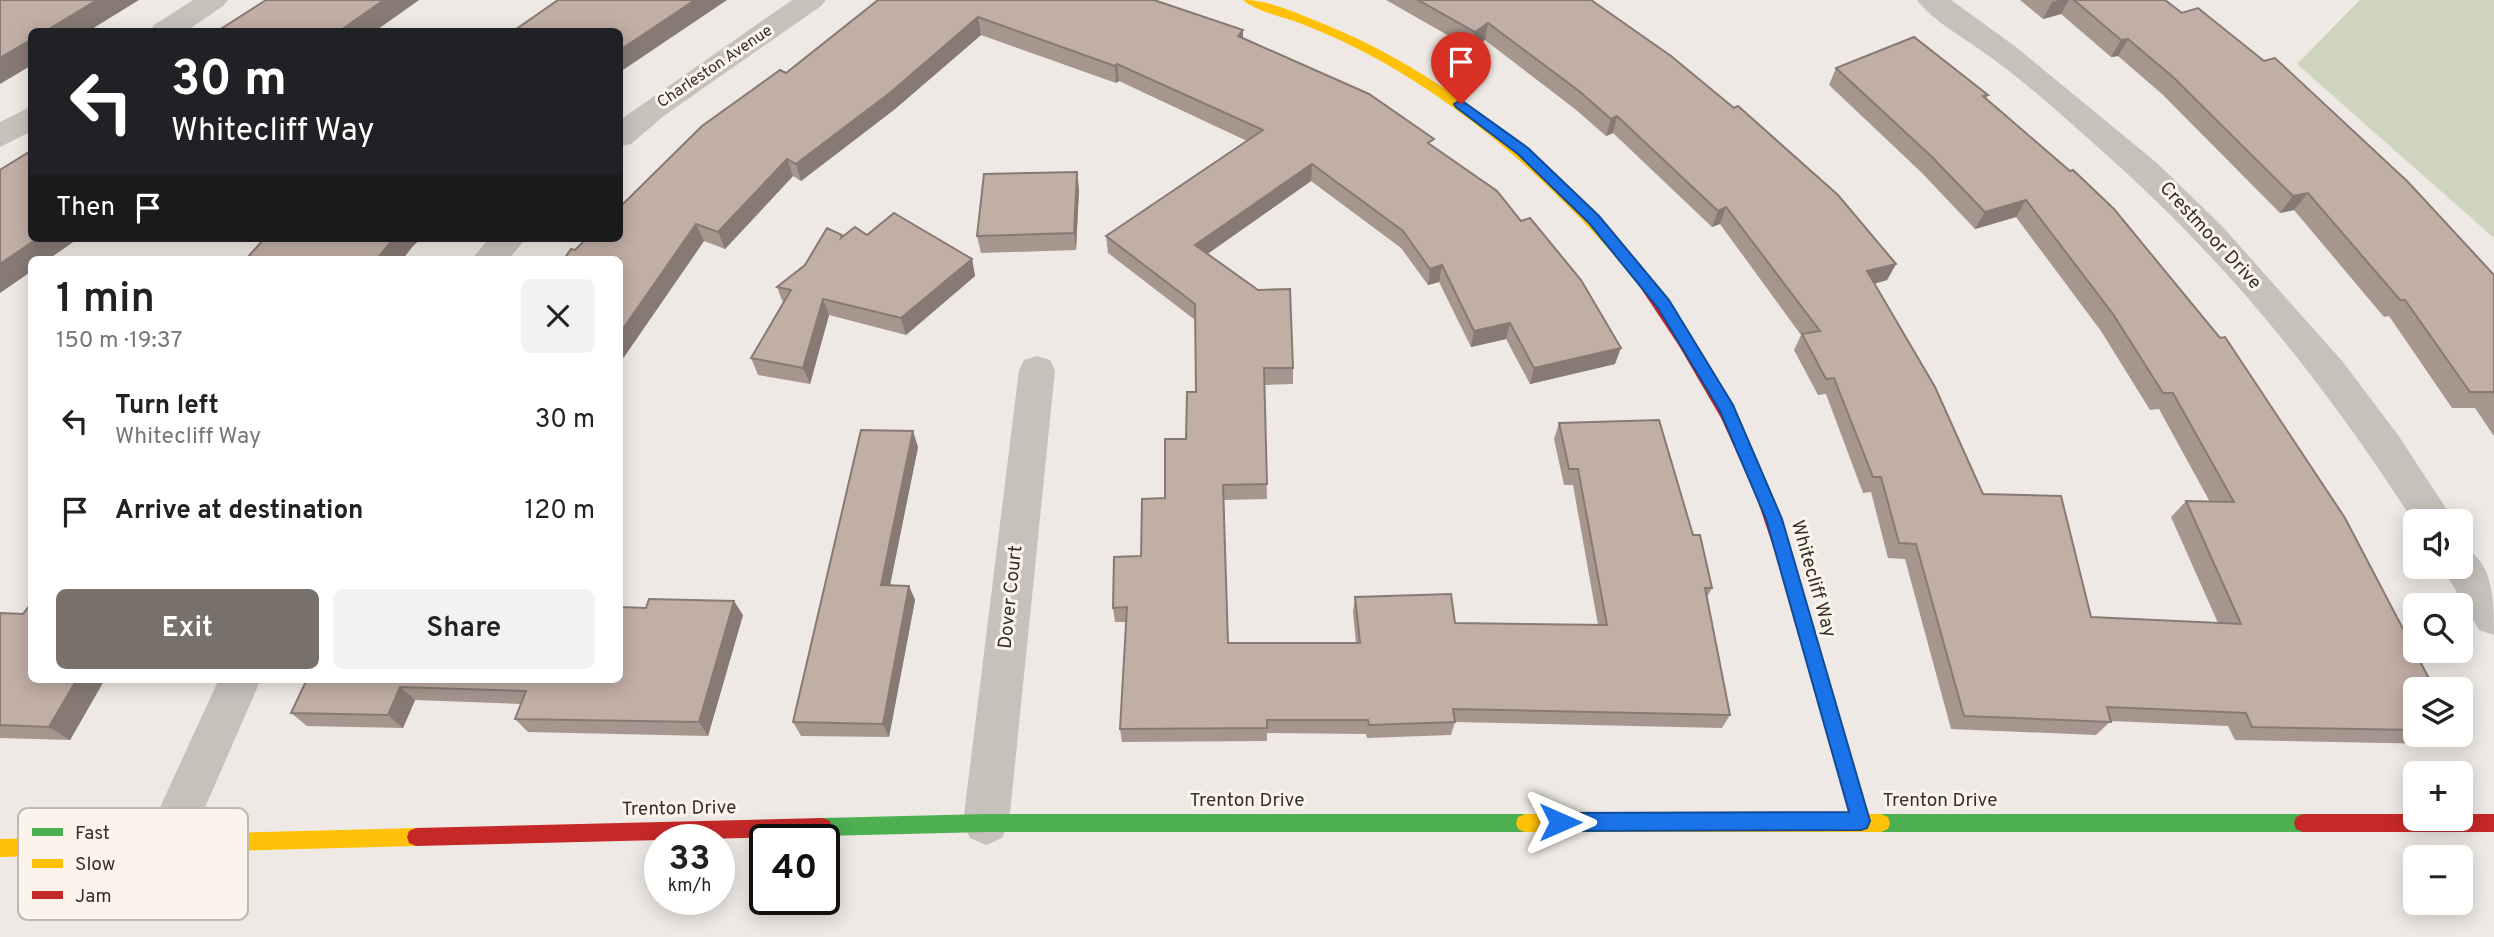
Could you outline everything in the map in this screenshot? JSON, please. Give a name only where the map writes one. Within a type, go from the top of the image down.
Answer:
[{"type":"street","points":[[170,28],[213,0]]},
{"type":"street","name":"Charleston Avenue","points":[[623,134],[654,108],[811,0]]},
{"type":"street","name":"Whitecliff Way","points":[[1249,0],[1355,41],[1440,89],[1532,159],[1594,220],[1664,304],[1727,409],[1774,519],[1861,821]]},
{"type":"street","name":"Crestmoor Drive","points":[[1932,0],[1998,46],[2085,114],[2172,193],[2331,371],[2406,474],[2427,509]]},
{"type":"street","points":[[0,136],[28,118]]},
{"type":"street","points":[[492,256],[505,242]]},
{"type":"street","name":"Dover Court","points":[[986,823],[1037,370]]},
{"type":"street","points":[[2470,579],[2494,617]]},
{"type":"street","points":[[182,808],[238,683]]},
{"type":"street","name":"Trenton Drive","points":[[248,840],[986,823],[2494,823]]},
{"type":"street","name":"Trenton Drive","points":[[0,848],[18,847]]},
{"type":"green space","points":[[2360,0],[2494,0],[2494,238],[2297,64]]},
{"type":"building","points":[[0,0],[97,0],[51,28],[28,28],[28,41],[0,58]]},
{"type":"building","points":[[266,0],[384,0],[344,28],[222,28]]},
{"type":"building","points":[[558,0],[695,0],[623,48],[623,28],[518,28]]},
{"type":"building","points":[[878,0],[1154,0],[1243,30],[1238,36],[1369,94],[1434,139],[1428,143],[1497,191],[1521,221],[1530,218],[1581,280],[1621,348],[1534,368],[1510,323],[1474,331],[1442,265],[1430,269],[1403,231],[1312,164],[1195,245],[1258,290],[1290,289],[1293,368],[1264,368],[1267,484],[1223,485],[1228,643],[1360,643],[1355,597],[1451,594],[1455,623],[1607,625],[1578,469],[1569,469],[1559,423],[1659,420],[1693,535],[1700,535],[1712,588],[1705,588],[1730,715],[1453,709],[1455,722],[1369,725],[1368,720],[1267,720],[1267,728],[1120,729],[1127,607],[1113,608],[1114,557],[1141,556],[1142,499],[1165,498],[1165,439],[1186,439],[1187,392],[1196,392],[1195,304],[1106,236],[1263,130],[1117,64],[1115,66],[978,17],[891,92],[796,164],[787,159],[718,232],[696,224],[623,329],[623,256],[566,256],[571,249],[575,250],[583,242],[623,242],[623,204],[702,126],[780,70],[786,73]]},
{"type":"building","points":[[1418,0],[1591,0],[1671,56],[1734,108],[1738,106],[1838,195],[1896,264],[1867,271],[1935,387],[1983,494],[2061,496],[2091,617],[2241,624],[2186,501],[2234,502],[2173,393],[2163,393],[2113,314],[2026,200],[1985,212],[1931,156],[1836,68],[1914,37],[1988,95],[1983,96],[2070,171],[2073,170],[2114,209],[2220,338],[2225,337],[2345,518],[2403,629],[2403,663],[2421,663],[2428,677],[2403,677],[2403,730],[2252,727],[2246,713],[2107,707],[2111,722],[1964,716],[1916,544],[1899,543],[1881,477],[1873,477],[1834,378],[1826,379],[1802,334],[1820,331],[1726,207],[1718,211],[1617,116],[1611,119],[1579,91],[1488,23],[1475,32]]},
{"type":"building","points":[[2074,0],[2165,0],[2182,13],[2198,8],[2264,61],[2275,58],[2408,182],[2494,275],[2494,393],[2470,392],[2405,300],[2400,300],[2308,193],[2293,196],[2173,77],[2128,39],[2121,40]]},
{"type":"building","points":[[28,152],[28,242],[32,242],[0,264],[0,170]]},
{"type":"building","points":[[1077,172],[1074,233],[977,236],[984,174]]},
{"type":"building","points":[[894,213],[972,259],[901,318],[823,299],[803,368],[751,358],[791,290],[777,287],[805,265],[827,228],[842,235],[841,238],[855,227],[867,235]]},
{"type":"building","points":[[261,242],[391,242],[379,256],[249,256]]},
{"type":"building","points":[[861,430],[913,431],[881,585],[909,586],[883,724],[793,722]]},
{"type":"building","points":[[649,599],[734,601],[699,722],[515,719],[526,691],[400,687],[388,715],[291,713],[305,683],[623,683],[623,607],[646,608]]},
{"type":"building","points":[[28,607],[28,683],[75,683],[49,727],[0,725],[0,613],[23,614]]},
{"type":"traffic: fast","points":[[1791,577],[1861,821]]},
{"type":"traffic: fast","points":[[840,827],[986,823],[1525,823]]},
{"type":"traffic: fast","points":[[1881,823],[2303,823]]},
{"type":"traffic: slow","points":[[1249,0],[1328,30],[1382,56],[1462,107],[1536,166],[1635,269]]},
{"type":"traffic: slow","points":[[1525,823],[1881,823]]},
{"type":"traffic: slow","points":[[248,841],[416,837]]},
{"type":"traffic: slow","points":[[0,848],[18,848]]},
{"type":"traffic: jam","points":[[1635,269],[1685,342],[1728,416],[1763,493],[1791,577]]},
{"type":"traffic: jam","points":[[2303,823],[2494,823]]},
{"type":"traffic: jam","points":[[416,837],[749,829]]},
{"type":"route","points":[[1461,104],[1523,151],[1594,220],[1664,304],[1727,409],[1774,519],[1861,821],[1560,822]]}]
